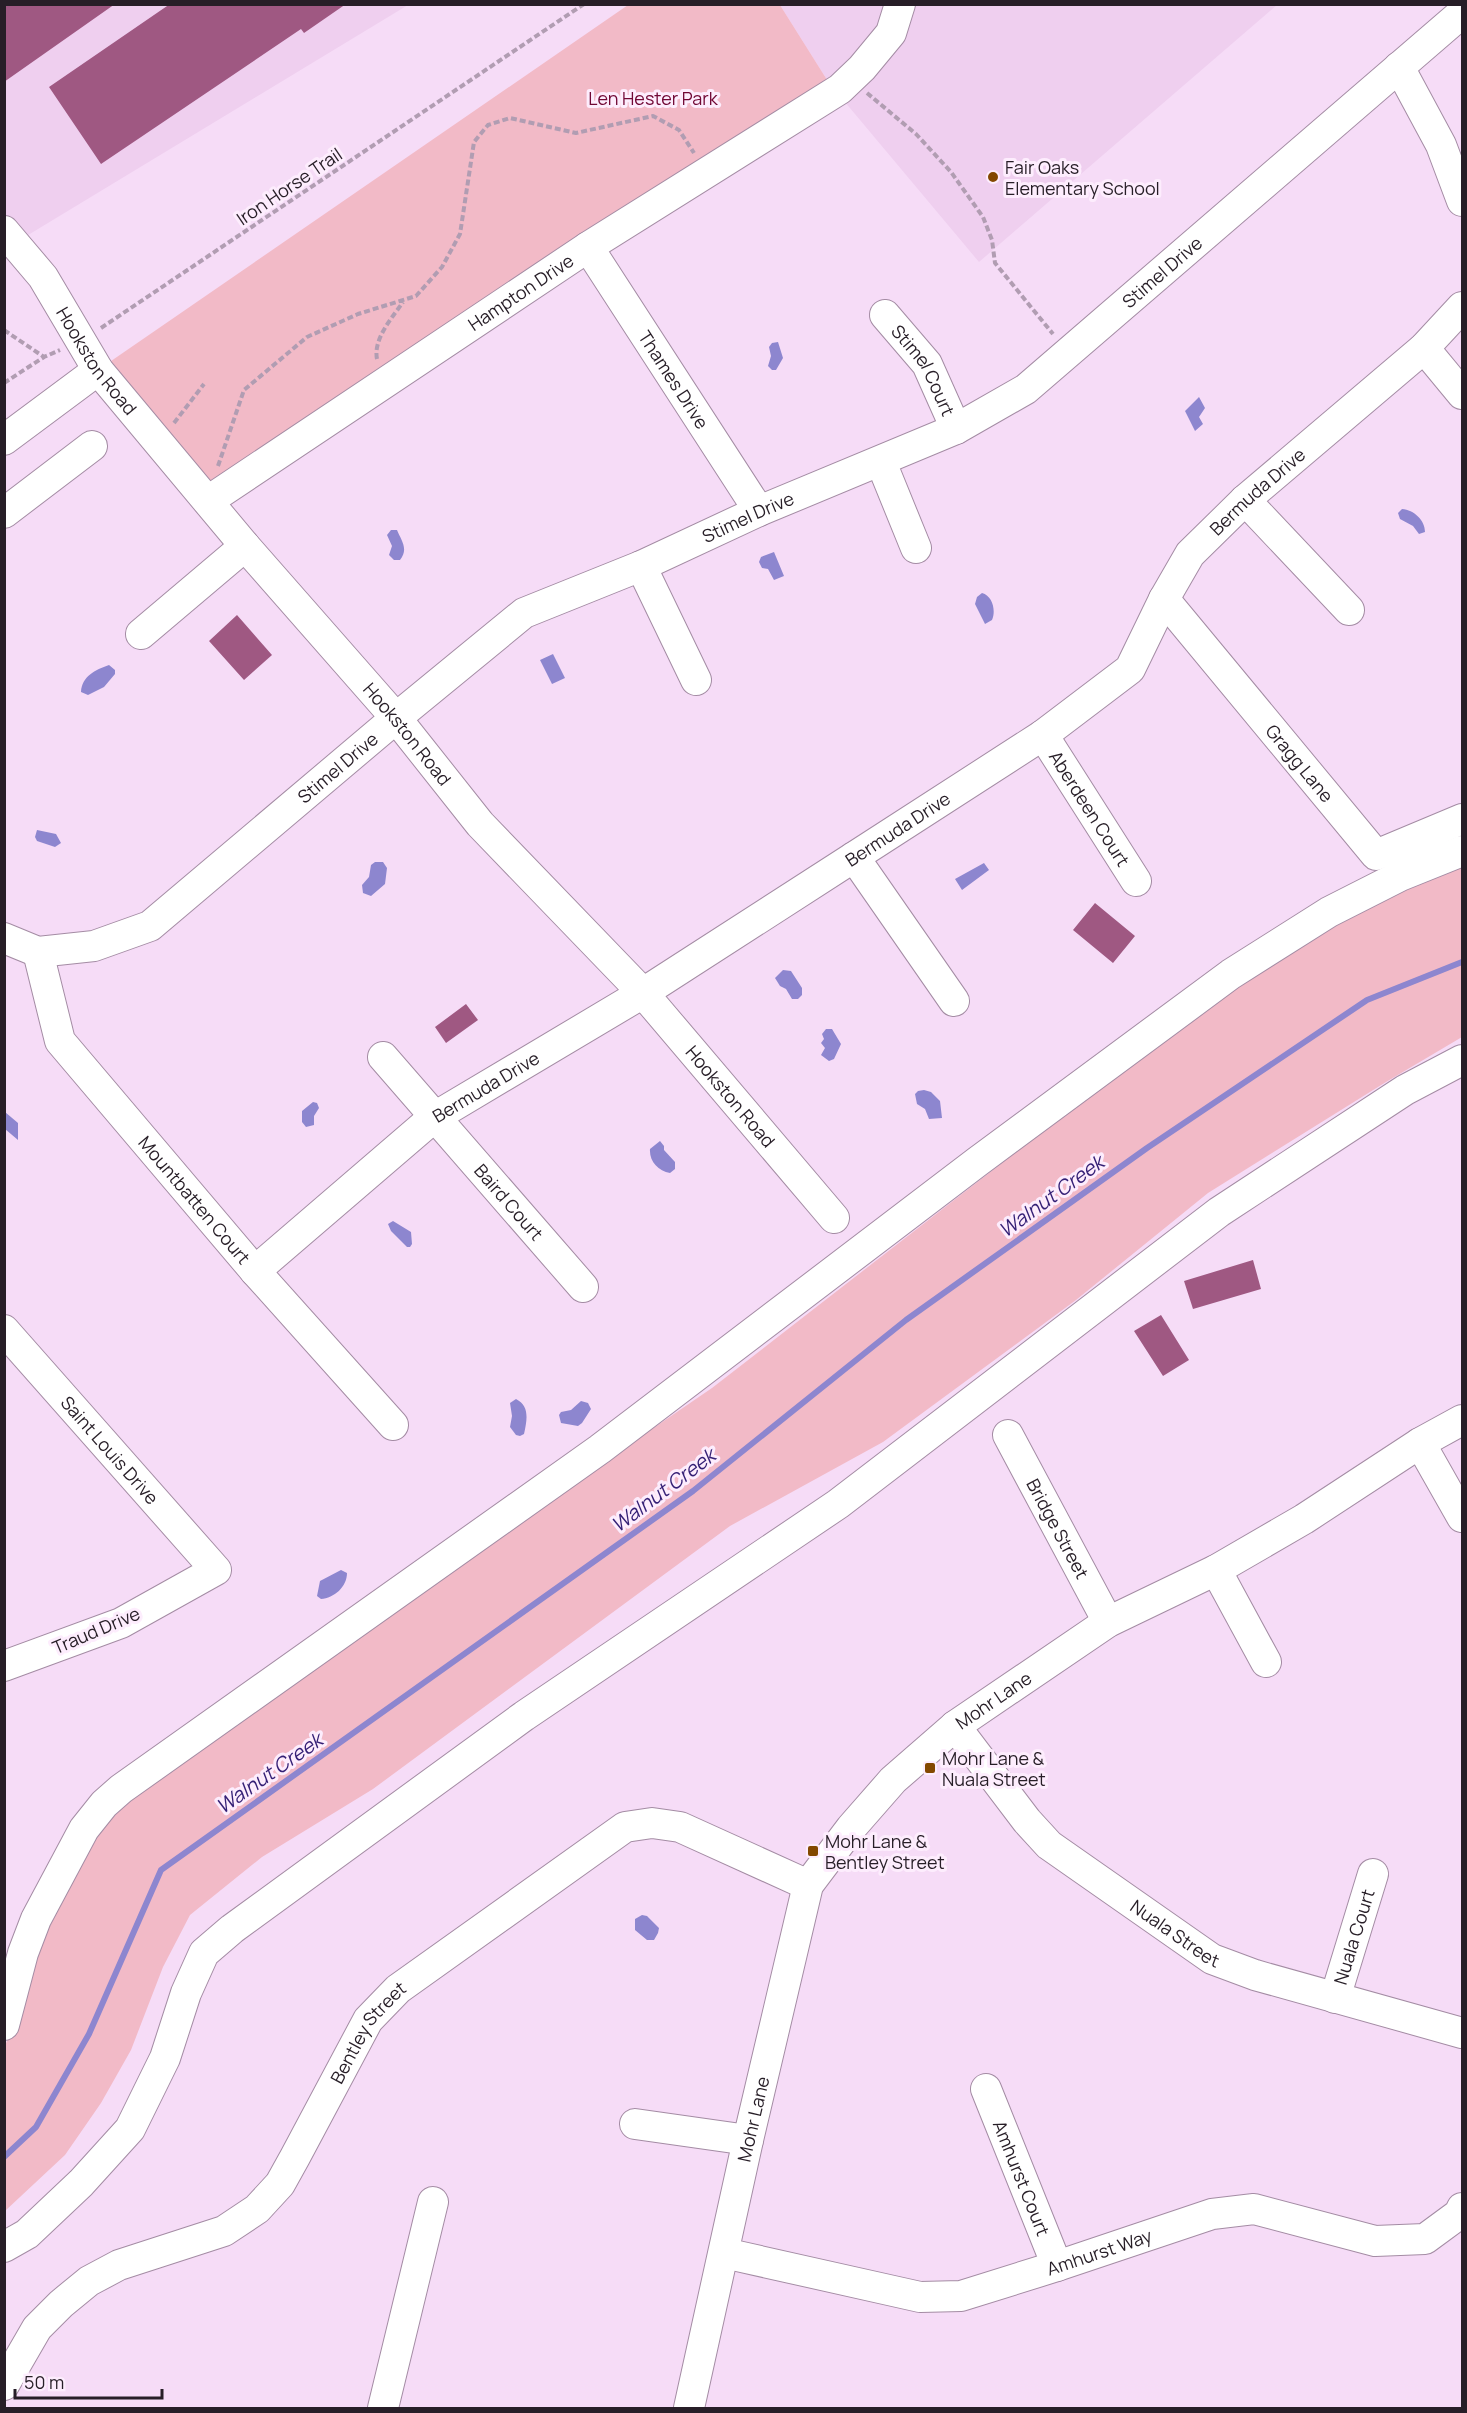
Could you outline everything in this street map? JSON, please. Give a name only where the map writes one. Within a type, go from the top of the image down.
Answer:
[{"type":"street","name":"Hampton Drive","points":[[208,501],[588,247],[845,84],[891,33],[900,4]]},
{"type":"street","name":"Stimel Drive","points":[[4,938],[38,952],[94,946],[150,926],[524,613],[641,566],[759,511],[956,429],[1026,389],[1462,13]]},
{"type":"street","points":[[1399,67],[1442,145],[1462,201]]},
{"type":"street","name":"Hookston Road","points":[[4,231],[44,277],[98,370],[245,546],[396,718],[480,824],[643,993],[834,1218]]},
{"type":"street","name":"Thames Drive","points":[[588,247],[759,511]]},
{"type":"street","name":"Bermuda Drive","points":[[255,1271],[433,1118],[643,993],[1043,735],[1130,669],[1164,599],[1190,554],[1245,500],[1424,348],[1462,307]]},
{"type":"street","name":"Stimel Court","points":[[885,315],[927,364],[956,429]]},
{"type":"street","points":[[1424,348],[1462,394]]},
{"type":"street","points":[[4,440],[98,370]]},
{"type":"street","points":[[4,513],[92,446]]},
{"type":"street","points":[[881,462],[916,548]]},
{"type":"street","points":[[1245,500],[1349,610]]},
{"type":"street","points":[[141,634],[245,546]]},
{"type":"street","points":[[641,566],[696,680]]},
{"type":"street","name":"Gragg Lane","points":[[1164,599],[1376,855],[1462,819]]},
{"type":"street","name":"Aberdeen Court","points":[[1043,735],[1136,881]]},
{"type":"street","points":[[4,2025],[23,1953],[36,1919],[84,1829],[104,1804],[121,1789],[600,1449],[977,1162],[1231,974],[1329,912],[1400,876],[1462,851]]},
{"type":"street","points":[[854,857],[954,1001]]},
{"type":"street","name":"Mountbatten Court","points":[[38,952],[60,1041],[255,1271],[393,1425]]},
{"type":"street","name":"Baird Court","points":[[382,1057],[583,1287]]},
{"type":"street","points":[[4,2247],[27,2234],[81,2183],[130,2129],[165,2058],[186,1993],[204,1953],[232,1929],[524,1716],[838,1504],[1219,1212],[1405,1090],[1462,1060]]},
{"type":"street","name":"Saint Louis Drive","points":[[4,1330],[216,1570]]},
{"type":"street","name":"Mohr Lane","points":[[689,2409],[748,2140],[808,1885],[851,1828],[893,1780],[955,1726],[1108,1622],[1216,1570],[1304,1519],[1420,1443],[1462,1420]]},
{"type":"street","name":"Bridge Street","points":[[1008,1435],[1108,1622]]},
{"type":"street","points":[[1420,1443],[1462,1517]]},
{"type":"street","name":"Traud Drive","points":[[4,1666],[121,1623],[216,1570]]},
{"type":"street","points":[[1216,1570],[1266,1662]]},
{"type":"street","name":"Nuala Street","points":[[955,1726],[1027,1821],[1049,1845],[1212,1959],[1255,1975],[1462,2033]]},
{"type":"street","name":"Bentley Street","points":[[4,2385],[37,2328],[89,2281],[119,2265],[224,2231],[257,2209],[280,2184],[296,2157],[368,2020],[398,1989],[625,1827],[652,1823],[680,1827],[808,1885]]},
{"type":"street","name":"Nuala Court","points":[[1335,1998],[1373,1875]]},
{"type":"street","name":"Amhurst Court","points":[[986,2089],[1057,2266]]},
{"type":"street","points":[[635,2124],[748,2140]]},
{"type":"street","points":[[383,2409],[433,2202]]},
{"type":"street","name":"Amhurst Way","points":[[724,2253],[920,2297],[961,2296],[1212,2214],[1254,2209],[1375,2241],[1425,2239],[1459,2214],[1462,2208]]},
{"type":"path","name":"Iron Horse Trail","points":[[4,383],[44,357],[81,341],[584,4]]},
{"type":"path","points":[[845,84],[916,135],[951,172],[982,217],[992,240],[995,263],[1068,353]]},
{"type":"path","points":[[208,501],[244,390],[307,337],[358,314],[416,296],[441,267],[460,234],[474,142],[488,125],[510,118],[576,134],[653,116],[679,130],[708,173]]},
{"type":"path","points":[[384,383],[375,351],[384,329],[403,301]]},
{"type":"path","points":[[4,330],[44,357]]},
{"type":"path","points":[[157,440],[177,420],[204,384]]},
{"type":"shaded area","points":[[5,5],[408,5],[5,249]]},
{"type":"shaded area","name":"Fair Oaks Elementary School","points":[[780,5],[1277,5],[979,262],[829,83]]},
{"type":"shaded area","points":[[778,342],[783,358],[776,370],[772,370],[768,366],[771,356],[769,347],[772,343]]},
{"type":"shaded area","points":[[1199,397],[1205,408],[1199,417],[1203,424],[1195,431],[1185,411]]},
{"type":"shaded area","points":[[1402,509],[1418,516],[1425,532],[1419,534],[1413,526],[1400,519],[1398,513]]},
{"type":"shaded area","points":[[391,530],[397,530],[403,545],[404,552],[400,560],[394,560],[389,555],[392,546],[387,535]]},
{"type":"shaded area","points":[[774,552],[784,576],[774,580],[768,569],[762,568],[759,562],[761,557]]},
{"type":"shaded area","points":[[982,593],[989,597],[993,608],[992,620],[985,624],[975,604],[977,597]]},
{"type":"shaded area","points":[[553,654],[565,678],[552,684],[540,660]]},
{"type":"shaded area","points":[[109,665],[115,670],[115,674],[104,687],[88,695],[81,692],[87,678]]},
{"type":"shaded area","points":[[37,830],[56,834],[61,843],[55,847],[37,841],[35,837]]},
{"type":"shaded area","points":[[375,862],[383,862],[387,868],[385,884],[371,896],[363,893],[362,885],[369,877],[371,865]]},
{"type":"shaded area","points":[[984,863],[989,870],[962,890],[955,879]]},
{"type":"shaded area","points":[[783,970],[791,971],[802,988],[802,995],[798,999],[792,999],[775,978]]},
{"type":"shaded area","points":[[826,1029],[832,1029],[841,1044],[834,1059],[829,1061],[821,1055],[825,1048],[821,1043],[824,1039],[822,1034]]},
{"type":"shaded area","points":[[924,1090],[931,1092],[940,1101],[942,1118],[929,1119],[925,1109],[917,1104],[915,1094]]},
{"type":"shaded area","points":[[313,1102],[317,1103],[319,1108],[314,1116],[314,1125],[306,1127],[302,1122],[302,1111]]},
{"type":"shaded area","points":[[5,1112],[18,1123],[18,1140],[5,1129]]},
{"type":"shaded area","points":[[660,1141],[664,1150],[675,1162],[675,1169],[670,1173],[658,1168],[651,1158],[650,1149]]},
{"type":"shaded area","points":[[393,1221],[411,1232],[410,1247],[407,1247],[391,1231],[388,1224]]},
{"type":"shaded area","points":[[516,1399],[524,1405],[526,1414],[524,1434],[520,1436],[516,1435],[510,1427],[512,1416],[510,1403]]},
{"type":"shaded area","points":[[581,1401],[588,1403],[591,1409],[582,1423],[578,1426],[561,1423],[559,1415],[561,1412],[571,1410]]},
{"type":"shaded area","points":[[341,1570],[347,1573],[345,1583],[339,1591],[326,1598],[321,1599],[317,1596],[320,1581]]},
{"type":"shaded area","points":[[642,1915],[647,1916],[659,1928],[654,1940],[647,1940],[635,1930],[635,1919]]},
{"type":"green space","name":"Len Hester Park","points":[[628,5],[780,5],[829,83],[208,501],[98,370]]},
{"type":"green space","points":[[1462,867],[1462,1037],[1208,1193],[1076,1300],[883,1442],[730,1526],[373,1789],[262,1857],[190,1915],[163,1967],[131,2050],[101,2103],[65,2155],[5,2211],[5,2046],[30,1983],[36,1938],[74,1855],[129,1791],[254,1701],[712,1388],[1253,968],[1343,914]]},
{"type":"building","points":[[4,4],[115,4],[4,82]]},
{"type":"building","points":[[170,4],[346,4],[304,33],[301,29],[101,164],[49,87]]},
{"type":"building","points":[[237,615],[272,655],[244,680],[209,641]]},
{"type":"building","points":[[1095,903],[1135,936],[1113,963],[1073,930]]},
{"type":"building","points":[[466,1004],[478,1020],[446,1043],[435,1027]]},
{"type":"building","points":[[1253,1260],[1261,1289],[1193,1309],[1184,1281]]},
{"type":"building","points":[[1161,1315],[1189,1360],[1163,1376],[1134,1331]]},
{"type":"waterway","name":"Walnut Creek","points":[[4,2157],[36,2127],[89,2034],[161,1870],[693,1491],[906,1320],[1147,1148],[1367,1000],[1462,962]]},
{"type":"place","name":"Fair Oaks Elementary School","points":[[993,177]]},
{"type":"place","name":"Mohr Lane & Nuala Street","points":[[930,1768]]},
{"type":"place","name":"Mohr Lane & Bentley Street","points":[[813,1851]]}]
